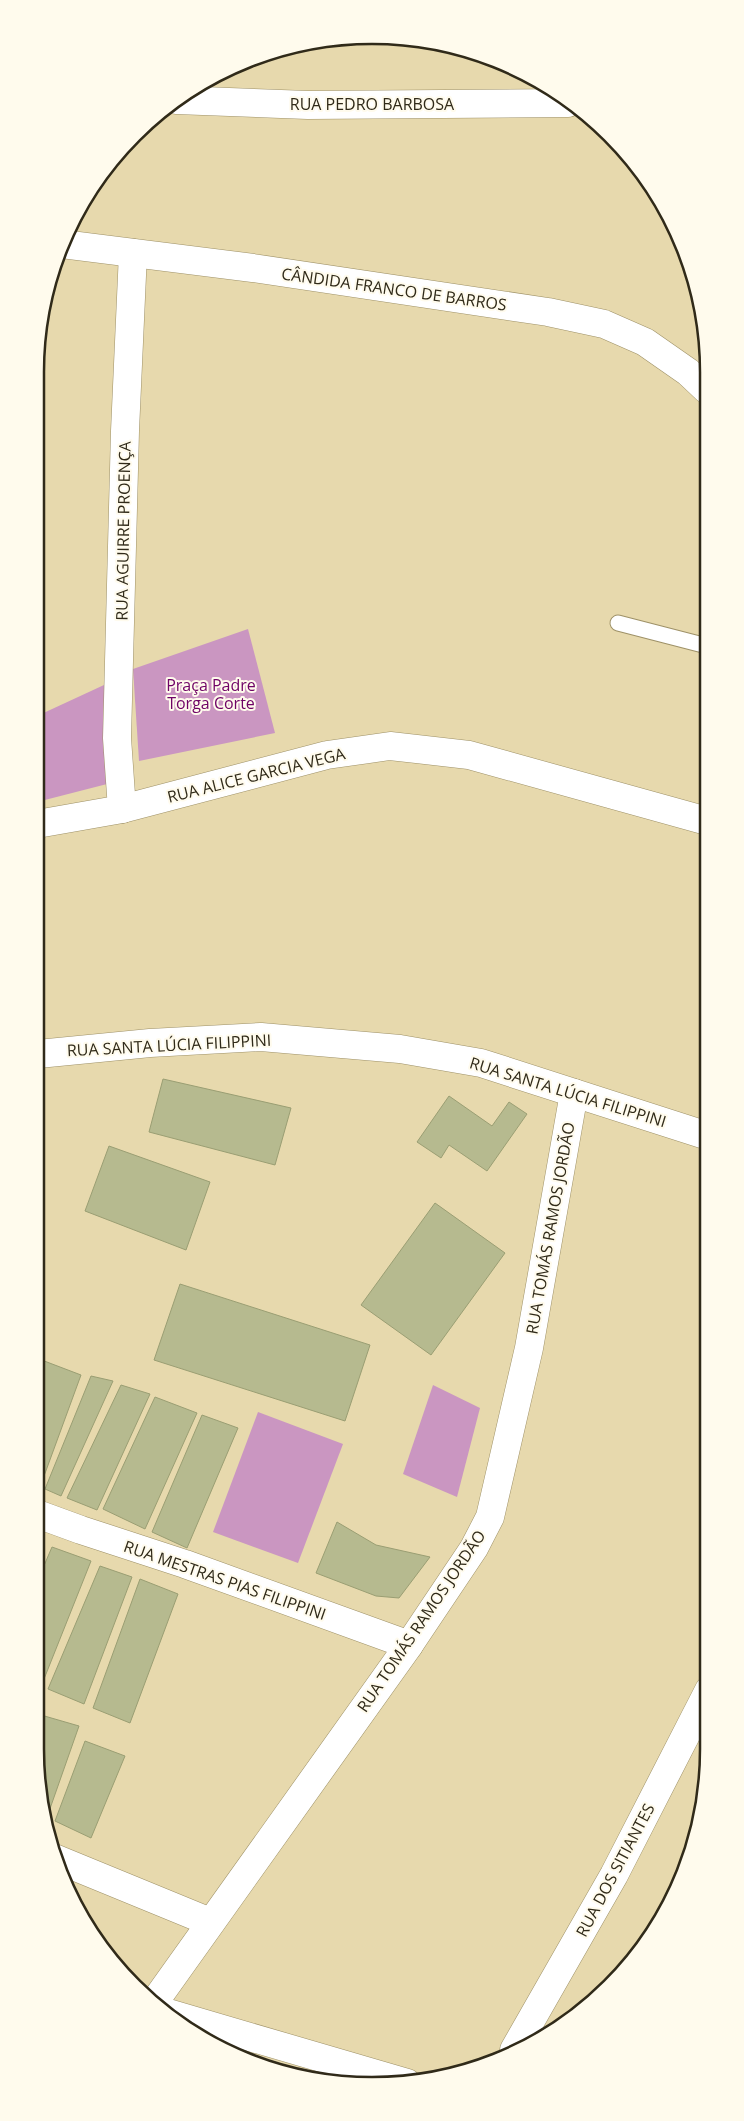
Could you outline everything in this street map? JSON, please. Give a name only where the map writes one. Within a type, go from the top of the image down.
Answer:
[{"type":"street","name":"RUA PEDRO BARBOSA","points":[[188,100],[308,105],[560,103]]},
{"type":"street","name":"CÂNDIDA FRANCO DE BARROS","points":[[69,245],[253,268],[538,310],[604,324],[645,342],[688,372],[700,383]]},
{"type":"street","name":"RUA AGUIRRE PROENÇA","points":[[122,809],[118,738],[125,431],[133,253]]},
{"type":"street","name":"RUA ALICE GARCIA VEGA","points":[[44,823],[122,809],[326,755],[390,746],[469,755],[700,819]]},
{"type":"street","name":"RUA SANTA LÚCIA FILIPPINI","points":[[44,1053],[150,1043],[261,1037],[400,1049],[481,1063],[700,1133]]},
{"type":"street","name":"RUA TOMÁS RAMOS JORDÃO","points":[[158,1997],[409,1645],[474,1548],[490,1516],[528,1348],[574,1093]]},
{"type":"street","name":"RUA MESTRAS PIAS FILIPPINI","points":[[44,1516],[185,1564],[409,1645]]},
{"type":"street","name":"RUA DOS SITIANTES","points":[[519,2042],[614,1875],[700,1708]]},
{"type":"street","points":[[64,1862],[210,1922]]},
{"type":"street","points":[[184,2018],[386,2077]]},
{"type":"lane","points":[[618,623],[700,644]]},
{"type":"green space","name":"Praça Padre Torga Corte","points":[[248,629],[275,733],[139,761],[133,669]]},
{"type":"green space","points":[[104,685],[111,783],[44,800],[44,713]]},
{"type":"green space","points":[[433,1385],[480,1408],[457,1497],[403,1474]]},
{"type":"green space","points":[[258,1412],[343,1444],[298,1563],[213,1532]]},
{"type":"building","points":[[163,1079],[291,1108],[275,1165],[149,1132]]},
{"type":"building","points":[[449,1096],[492,1126],[509,1102],[527,1114],[487,1171],[449,1145],[441,1158],[417,1142]]},
{"type":"building","points":[[109,1146],[210,1182],[186,1250],[85,1211]]},
{"type":"building","points":[[435,1203],[505,1253],[431,1355],[361,1305]]},
{"type":"building","points":[[180,1284],[370,1345],[345,1421],[154,1360]]},
{"type":"building","points":[[44,1361],[81,1375],[44,1476]]},
{"type":"building","points":[[91,1376],[113,1381],[61,1496],[45,1489]]},
{"type":"building","points":[[121,1385],[150,1394],[97,1510],[67,1498]]},
{"type":"building","points":[[155,1397],[197,1413],[145,1529],[103,1509]]},
{"type":"building","points":[[202,1415],[238,1428],[187,1548],[152,1532]]},
{"type":"building","points":[[337,1522],[376,1545],[430,1557],[399,1598],[376,1596],[316,1573]]},
{"type":"building","points":[[52,1547],[91,1561],[44,1679],[44,1566]]},
{"type":"building","points":[[100,1566],[132,1577],[84,1704],[48,1689]]},
{"type":"building","points":[[140,1579],[178,1594],[130,1723],[93,1708]]},
{"type":"building","points":[[44,1716],[79,1726],[50,1810],[44,1770]]},
{"type":"building","points":[[85,1741],[125,1756],[91,1838],[55,1821]]}]
